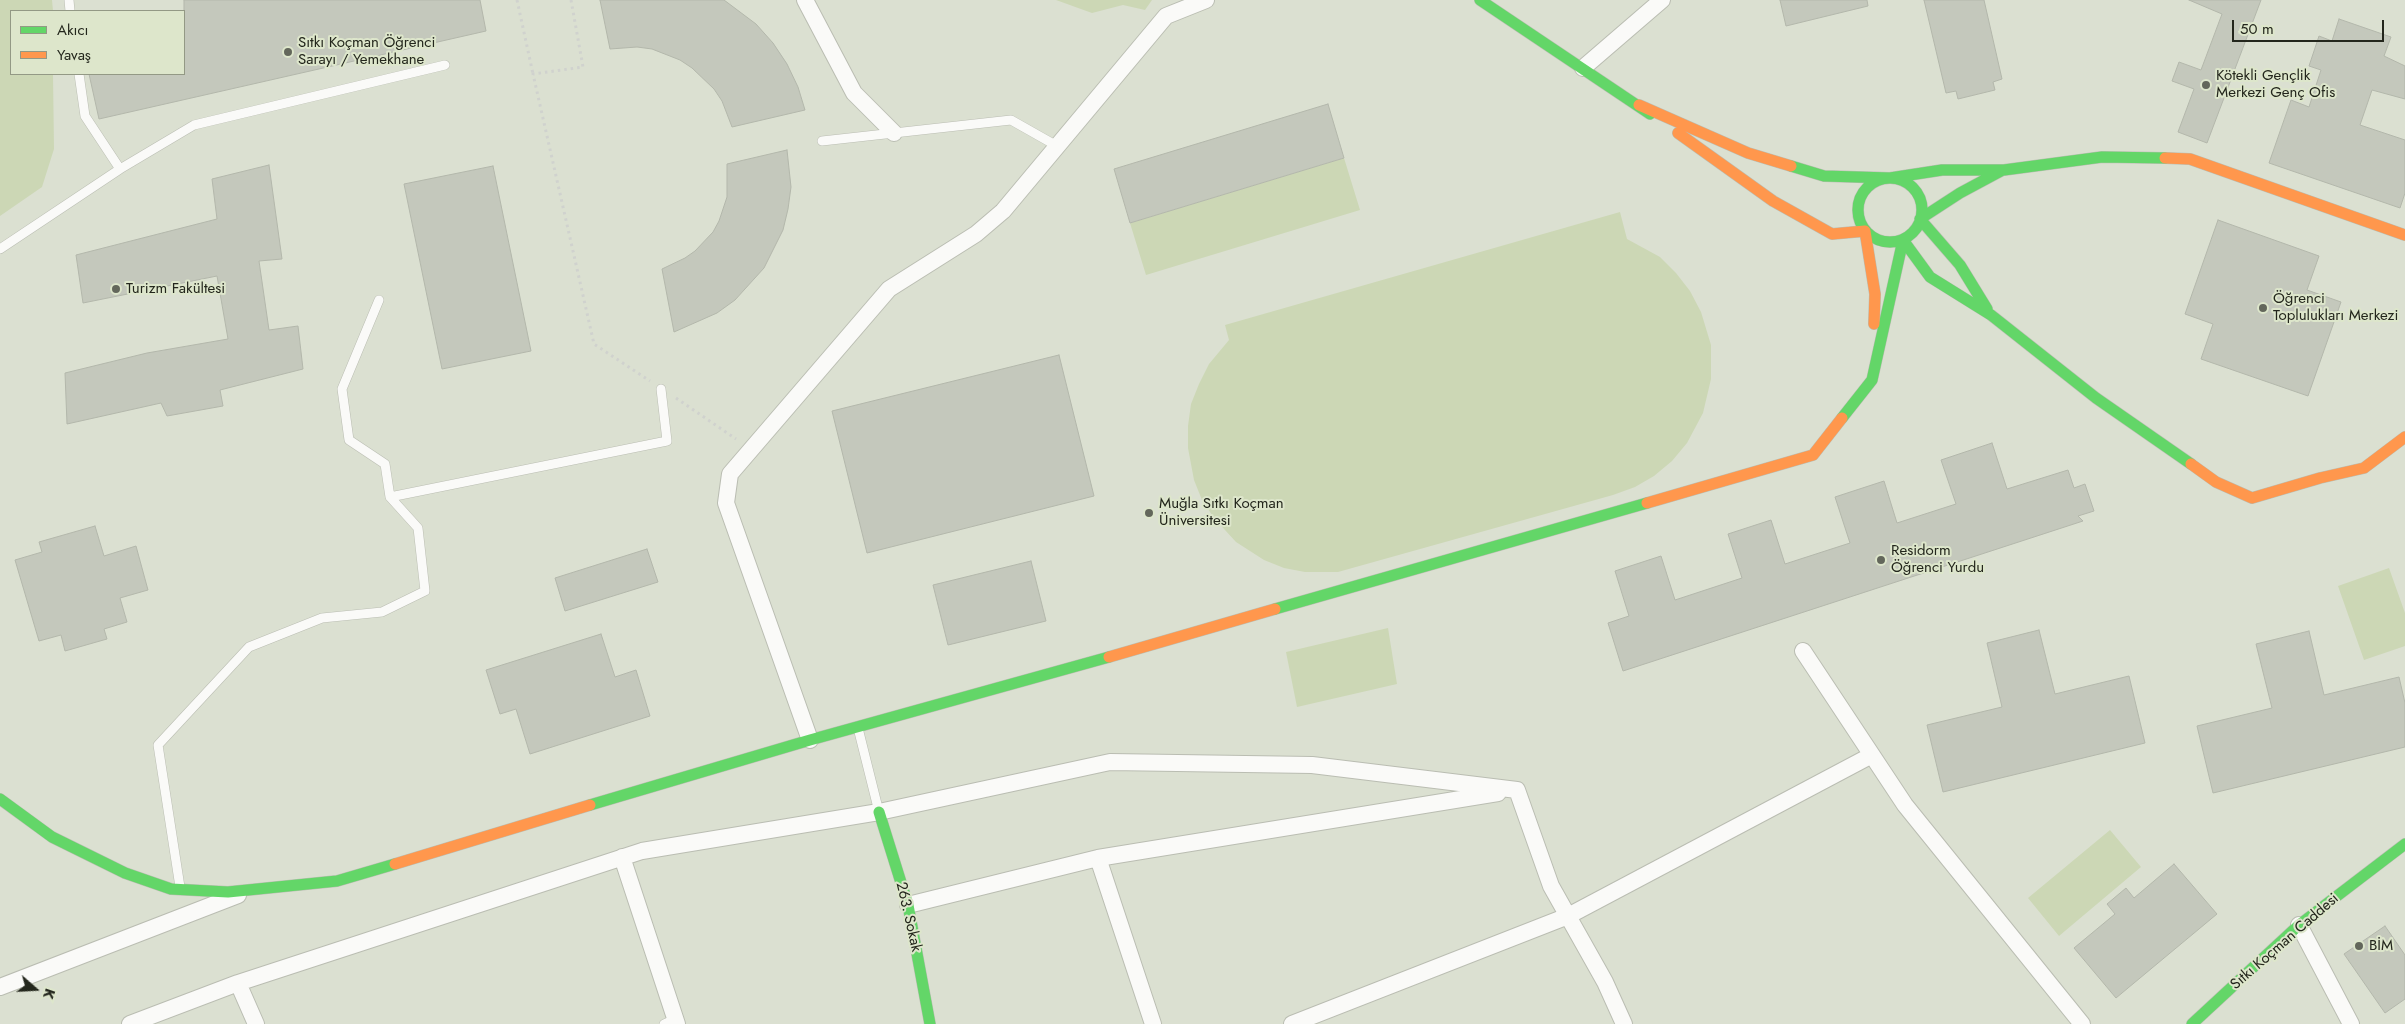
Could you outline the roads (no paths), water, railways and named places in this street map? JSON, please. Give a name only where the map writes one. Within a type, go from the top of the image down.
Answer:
[{"type":"street","points":[[805,0],[854,92],[894,133]]},
{"type":"street","points":[[810,740],[726,503],[730,474],[890,289],[976,234],[1003,211],[1166,16],[1206,0]]},
{"type":"street","points":[[1480,0],[1639,105],[1773,201],[1832,234],[1865,231],[1883,242],[1894,242],[1904,240],[1912,234],[1920,219],[1921,203],[1917,193],[1910,185],[1901,180],[1824,176],[1748,153],[1639,105]]},
{"type":"street","points":[[1583,68],[1662,0]]},
{"type":"street","points":[[1872,380],[1875,294],[1865,231],[1858,212],[1859,202],[1871,184],[1890,178],[1942,170],[2004,170],[2102,157],[2190,159],[2405,235]]},
{"type":"street","points":[[1920,219],[1960,193],[2004,170]]},
{"type":"street","points":[[1920,219],[1960,265],[1991,315]]},
{"type":"street","points":[[1904,240],[1930,277],[1991,315],[2096,398],[2216,482],[2252,498],[2320,478],[2364,468],[2405,437]]},
{"type":"street","points":[[0,799],[52,837],[124,873],[171,889],[228,892],[337,882],[810,740],[858,728],[1813,455],[1872,380],[1904,240]]},
{"type":"street","points":[[1802,651],[1905,804],[2082,1024]]},
{"type":"street","points":[[1292,1024],[1568,916],[1872,755]]},
{"type":"street","points":[[130,1024],[238,983],[642,851],[880,812],[1110,762],[1312,765],[1517,790]]},
{"type":"street","points":[[1517,790],[1551,886],[1605,982],[1624,1024]]},
{"type":"street","points":[[908,905],[1098,858],[1517,790]]},
{"type":"street","name":"263. Sokak","points":[[880,812],[908,905],[930,1024]]},
{"type":"street","name":"Sıtkı Koçman Caddesi","points":[[2192,1024],[2300,925],[2405,844]]},
{"type":"street","points":[[622,857],[672,1022]]},
{"type":"street","points":[[1098,858],[1153,1024]]},
{"type":"street","points":[[0,987],[252,890]]},
{"type":"street","points":[[2300,925],[2350,1024]]},
{"type":"street","points":[[238,983],[256,1024]]},
{"type":"lane","points":[[0,249],[120,169],[194,125],[445,65]]},
{"type":"lane","points":[[79,75],[85,116],[120,169]]},
{"type":"lane","points":[[822,141],[1011,120],[1057,146]]},
{"type":"lane","points":[[180,889],[158,745],[249,647],[322,618],[382,612],[426,591],[418,528],[390,497],[385,464],[349,440],[342,389],[379,300]]},
{"type":"lane","points":[[390,497],[667,441],[661,389]]},
{"type":"lane","points":[[858,728],[880,812]]},
{"type":"place","name":"Sıtkı Koçman Öğrenci Sarayı / Yemekhane","points":[[288,52]]},
{"type":"place","name":"Kötekli Gençlik Merkezi Genç Ofis","points":[[2206,85]]},
{"type":"place","name":"Turizm Fakültesi","points":[[116,289]]},
{"type":"place","name":"Öğrenci Toplulukları Merkezi","points":[[2263,308]]},
{"type":"place","name":"Muğla Sıtkı Koçman Üniversitesi","points":[[1149,513]]},
{"type":"place","name":"Residorm Öğrenci Yurdu","points":[[1881,560]]},
{"type":"place","name":"BİM","points":[[2359,946]]}]
